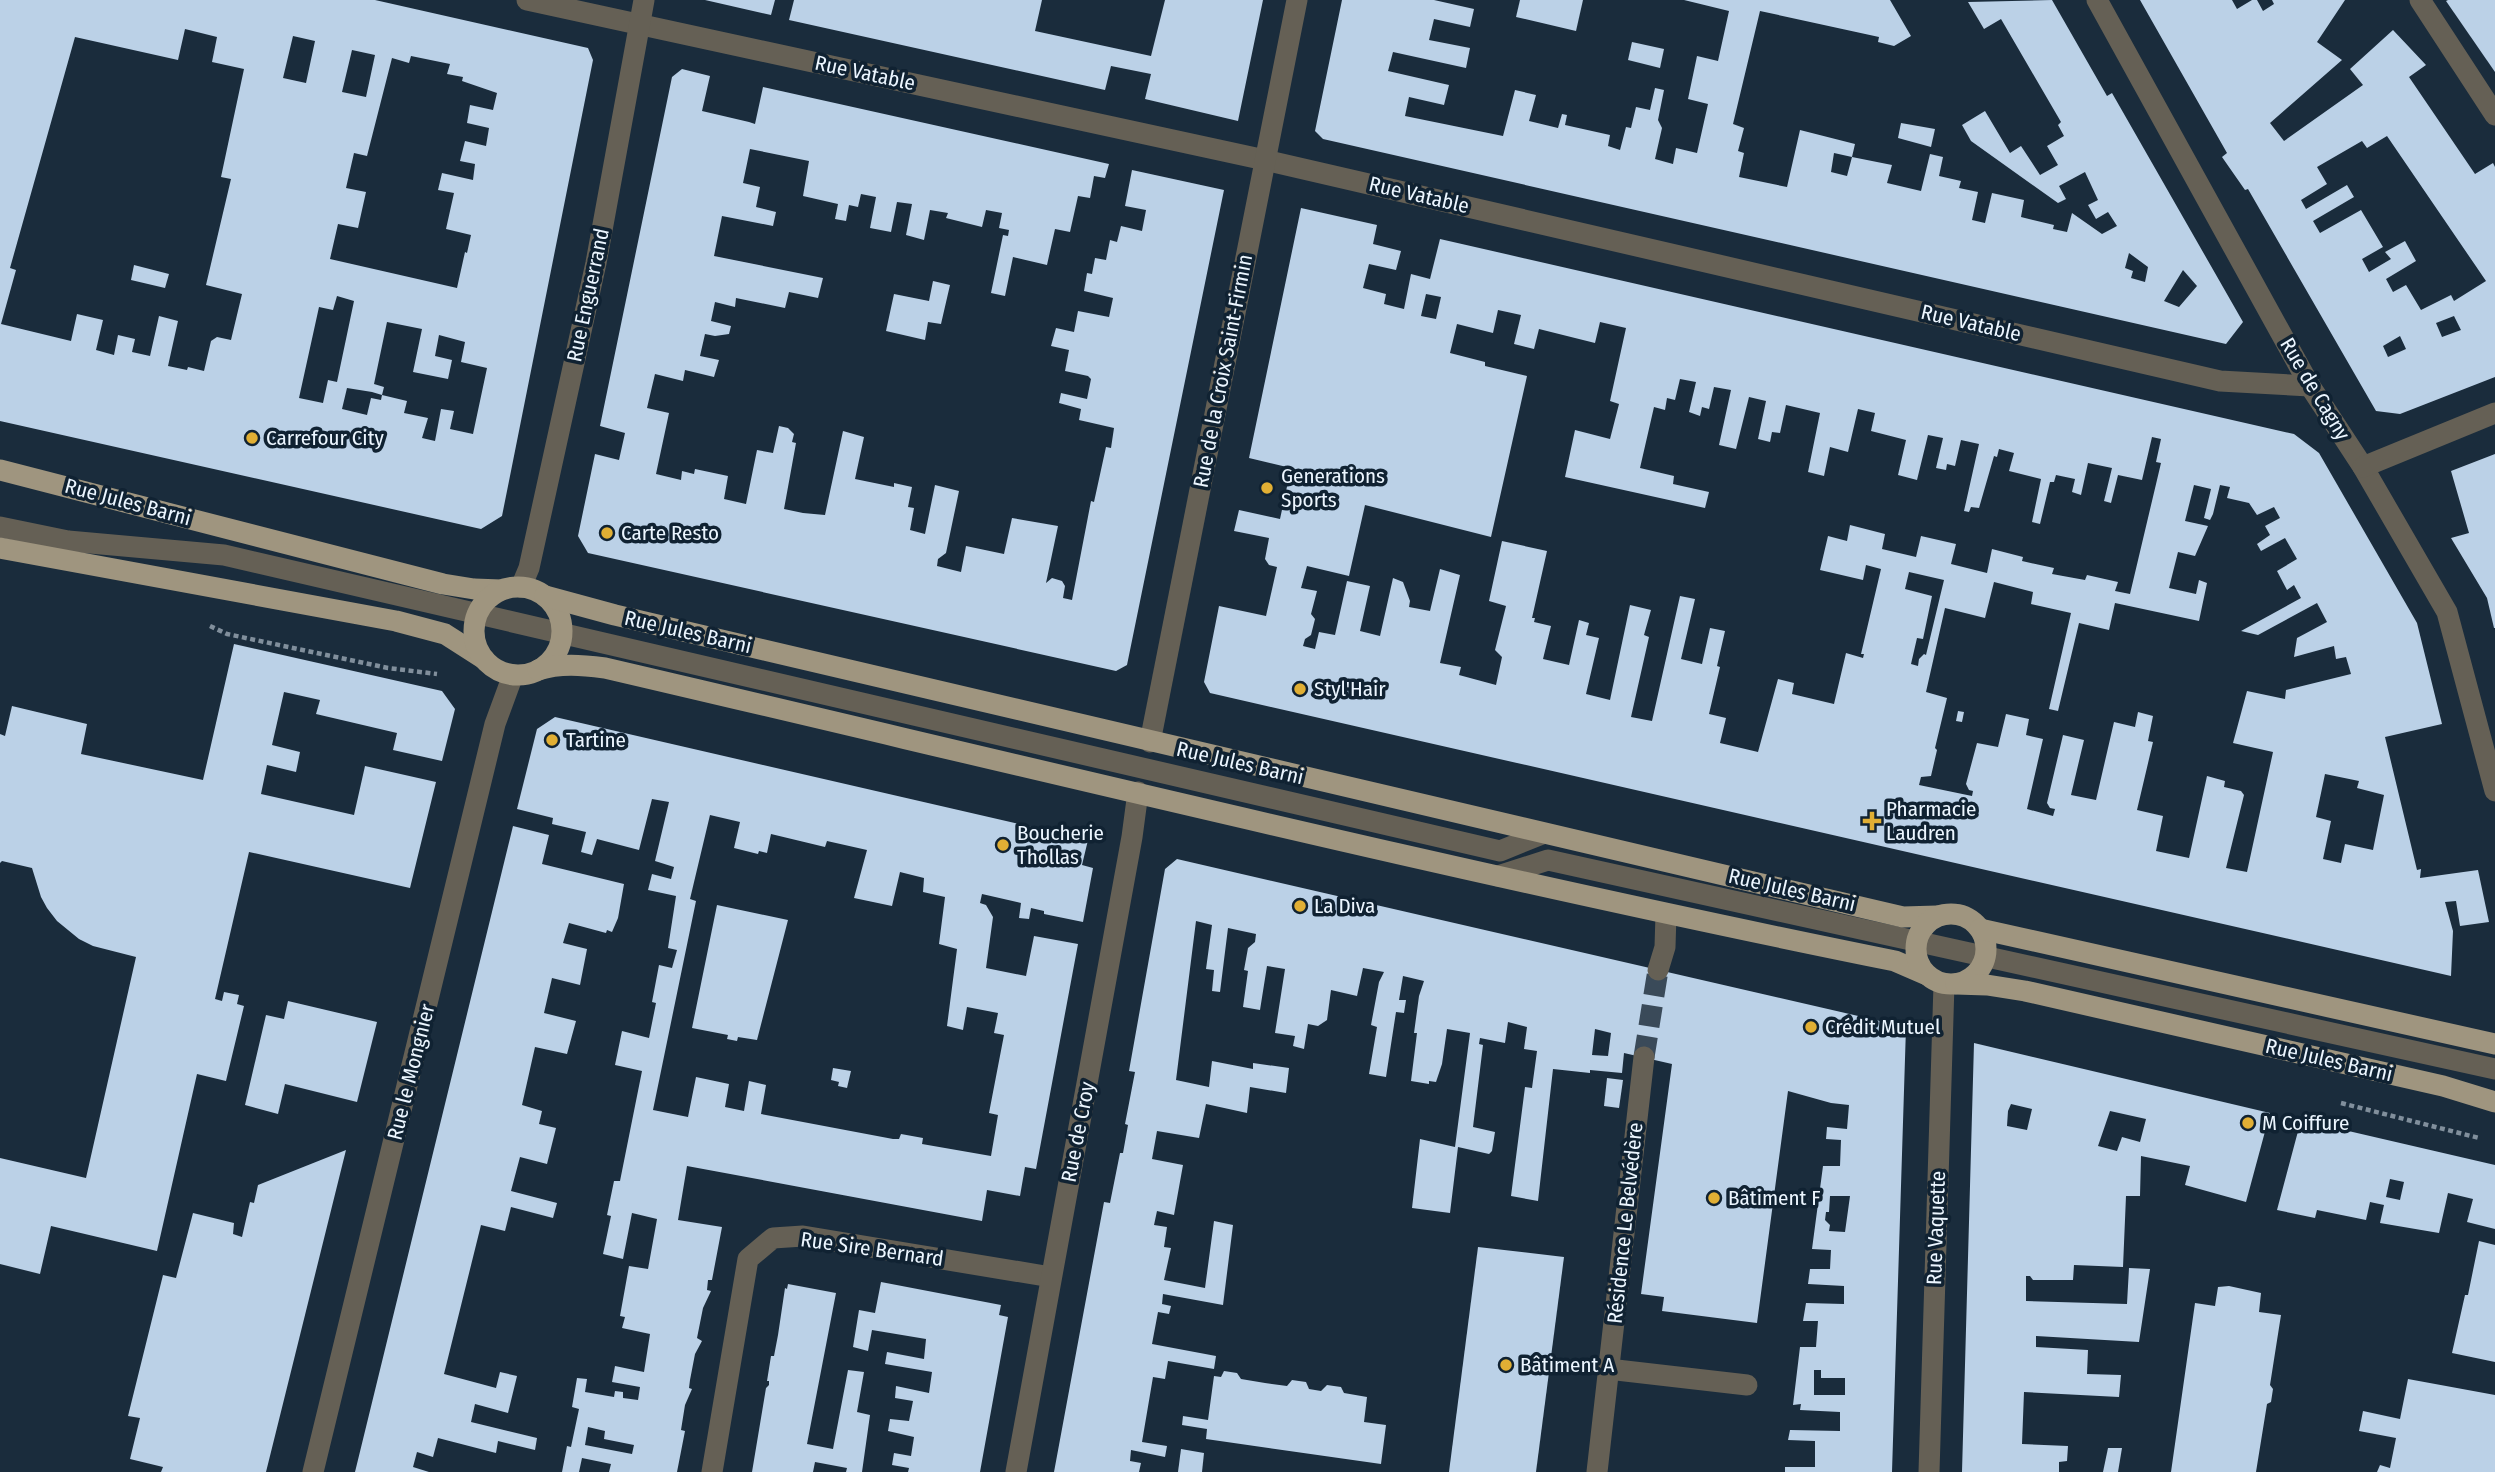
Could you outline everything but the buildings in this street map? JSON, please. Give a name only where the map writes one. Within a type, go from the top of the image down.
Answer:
[{"type":"main road","name":"Rue Jules Barni","points":[[0,470],[443,584],[474,589],[511,588],[1150,742],[1903,917],[1946,914],[1965,917],[1980,929]]},
{"type":"main road","points":[[0,548],[396,621],[445,634],[497,669],[513,674],[551,666],[605,668],[1498,876],[1895,961],[1950,984],[1969,980],[1978,972],[1985,958],[1986,943],[1980,929]]},
{"type":"main road","points":[[484,659],[474,637],[477,613],[481,606],[511,588]]},
{"type":"main road","points":[[538,670],[553,657],[563,633],[559,615],[545,596]]},
{"type":"main road","points":[[1925,974],[1918,964],[1916,942],[1923,927],[1937,916]]},
{"type":"main road","points":[[1980,929],[2495,1045]]},
{"type":"main road","name":"Rue Jules Barni","points":[[1950,984],[1987,985],[2025,991],[2444,1086],[2495,1102]]},
{"type":"street","name":"Rue Vatable","points":[[527,0],[1265,160],[2220,381],[2310,386]]},
{"type":"street","name":"Rue Enguerrand","points":[[511,588],[529,568],[596,263],[644,0]]},
{"type":"street","name":"Rue de la Croix Saint-Firmin","points":[[1150,742],[1297,0]]},
{"type":"street","name":"Rue de Cagny","points":[[2097,0],[2310,386],[2363,467],[2447,612],[2495,791]]},
{"type":"street","points":[[2420,0],[2495,115]]},
{"type":"street","points":[[2363,467],[2495,413]]},
{"type":"street","points":[[0,527],[68,541],[224,555],[1500,851],[1542,834]]},
{"type":"street","name":"Rue le Mongnier","points":[[313,1472],[495,724],[513,674]]},
{"type":"street","name":"Rue de Croy","points":[[1016,1472],[1136,817],[1138,792]]},
{"type":"street","points":[[1498,876],[1548,860],[2495,1069]]},
{"type":"street","points":[[1658,970],[1665,947],[1666,914]]},
{"type":"street","name":"Rue Vaquette","points":[[1929,1472],[1950,984]]},
{"type":"street","name":"Résidence Le Belvédère","points":[[1597,1472],[1644,1057]]},
{"type":"street","name":"Rue Sire Bernard","points":[[712,1472],[748,1259],[773,1238],[803,1236],[1051,1277]]},
{"type":"street","points":[[1608,1370],[1747,1385]]},
{"type":"tunnel","points":[[1644,1057],[1658,970]]},
{"type":"place","name":"Carrefour City","points":[[252,438]]},
{"type":"place","name":"Generations Sports","points":[[1267,488]]},
{"type":"place","name":"Carte Resto","points":[[607,533]]},
{"type":"place","name":"Styl'Hair","points":[[1300,689]]},
{"type":"place","name":"Tartine","points":[[552,740]]},
{"type":"place","name":"Pharmacie Laudren","points":[[1872,821]]},
{"type":"place","name":"Boucherie Thollas","points":[[1003,845]]},
{"type":"place","name":"La Diva","points":[[1300,906]]},
{"type":"place","name":"Crédit Mutuel","points":[[1811,1027]]},
{"type":"place","name":"M Coiffure","points":[[2248,1123]]},
{"type":"place","name":"Bâtiment F","points":[[1714,1198]]},
{"type":"place","name":"Bâtiment A","points":[[1506,1365]]}]
